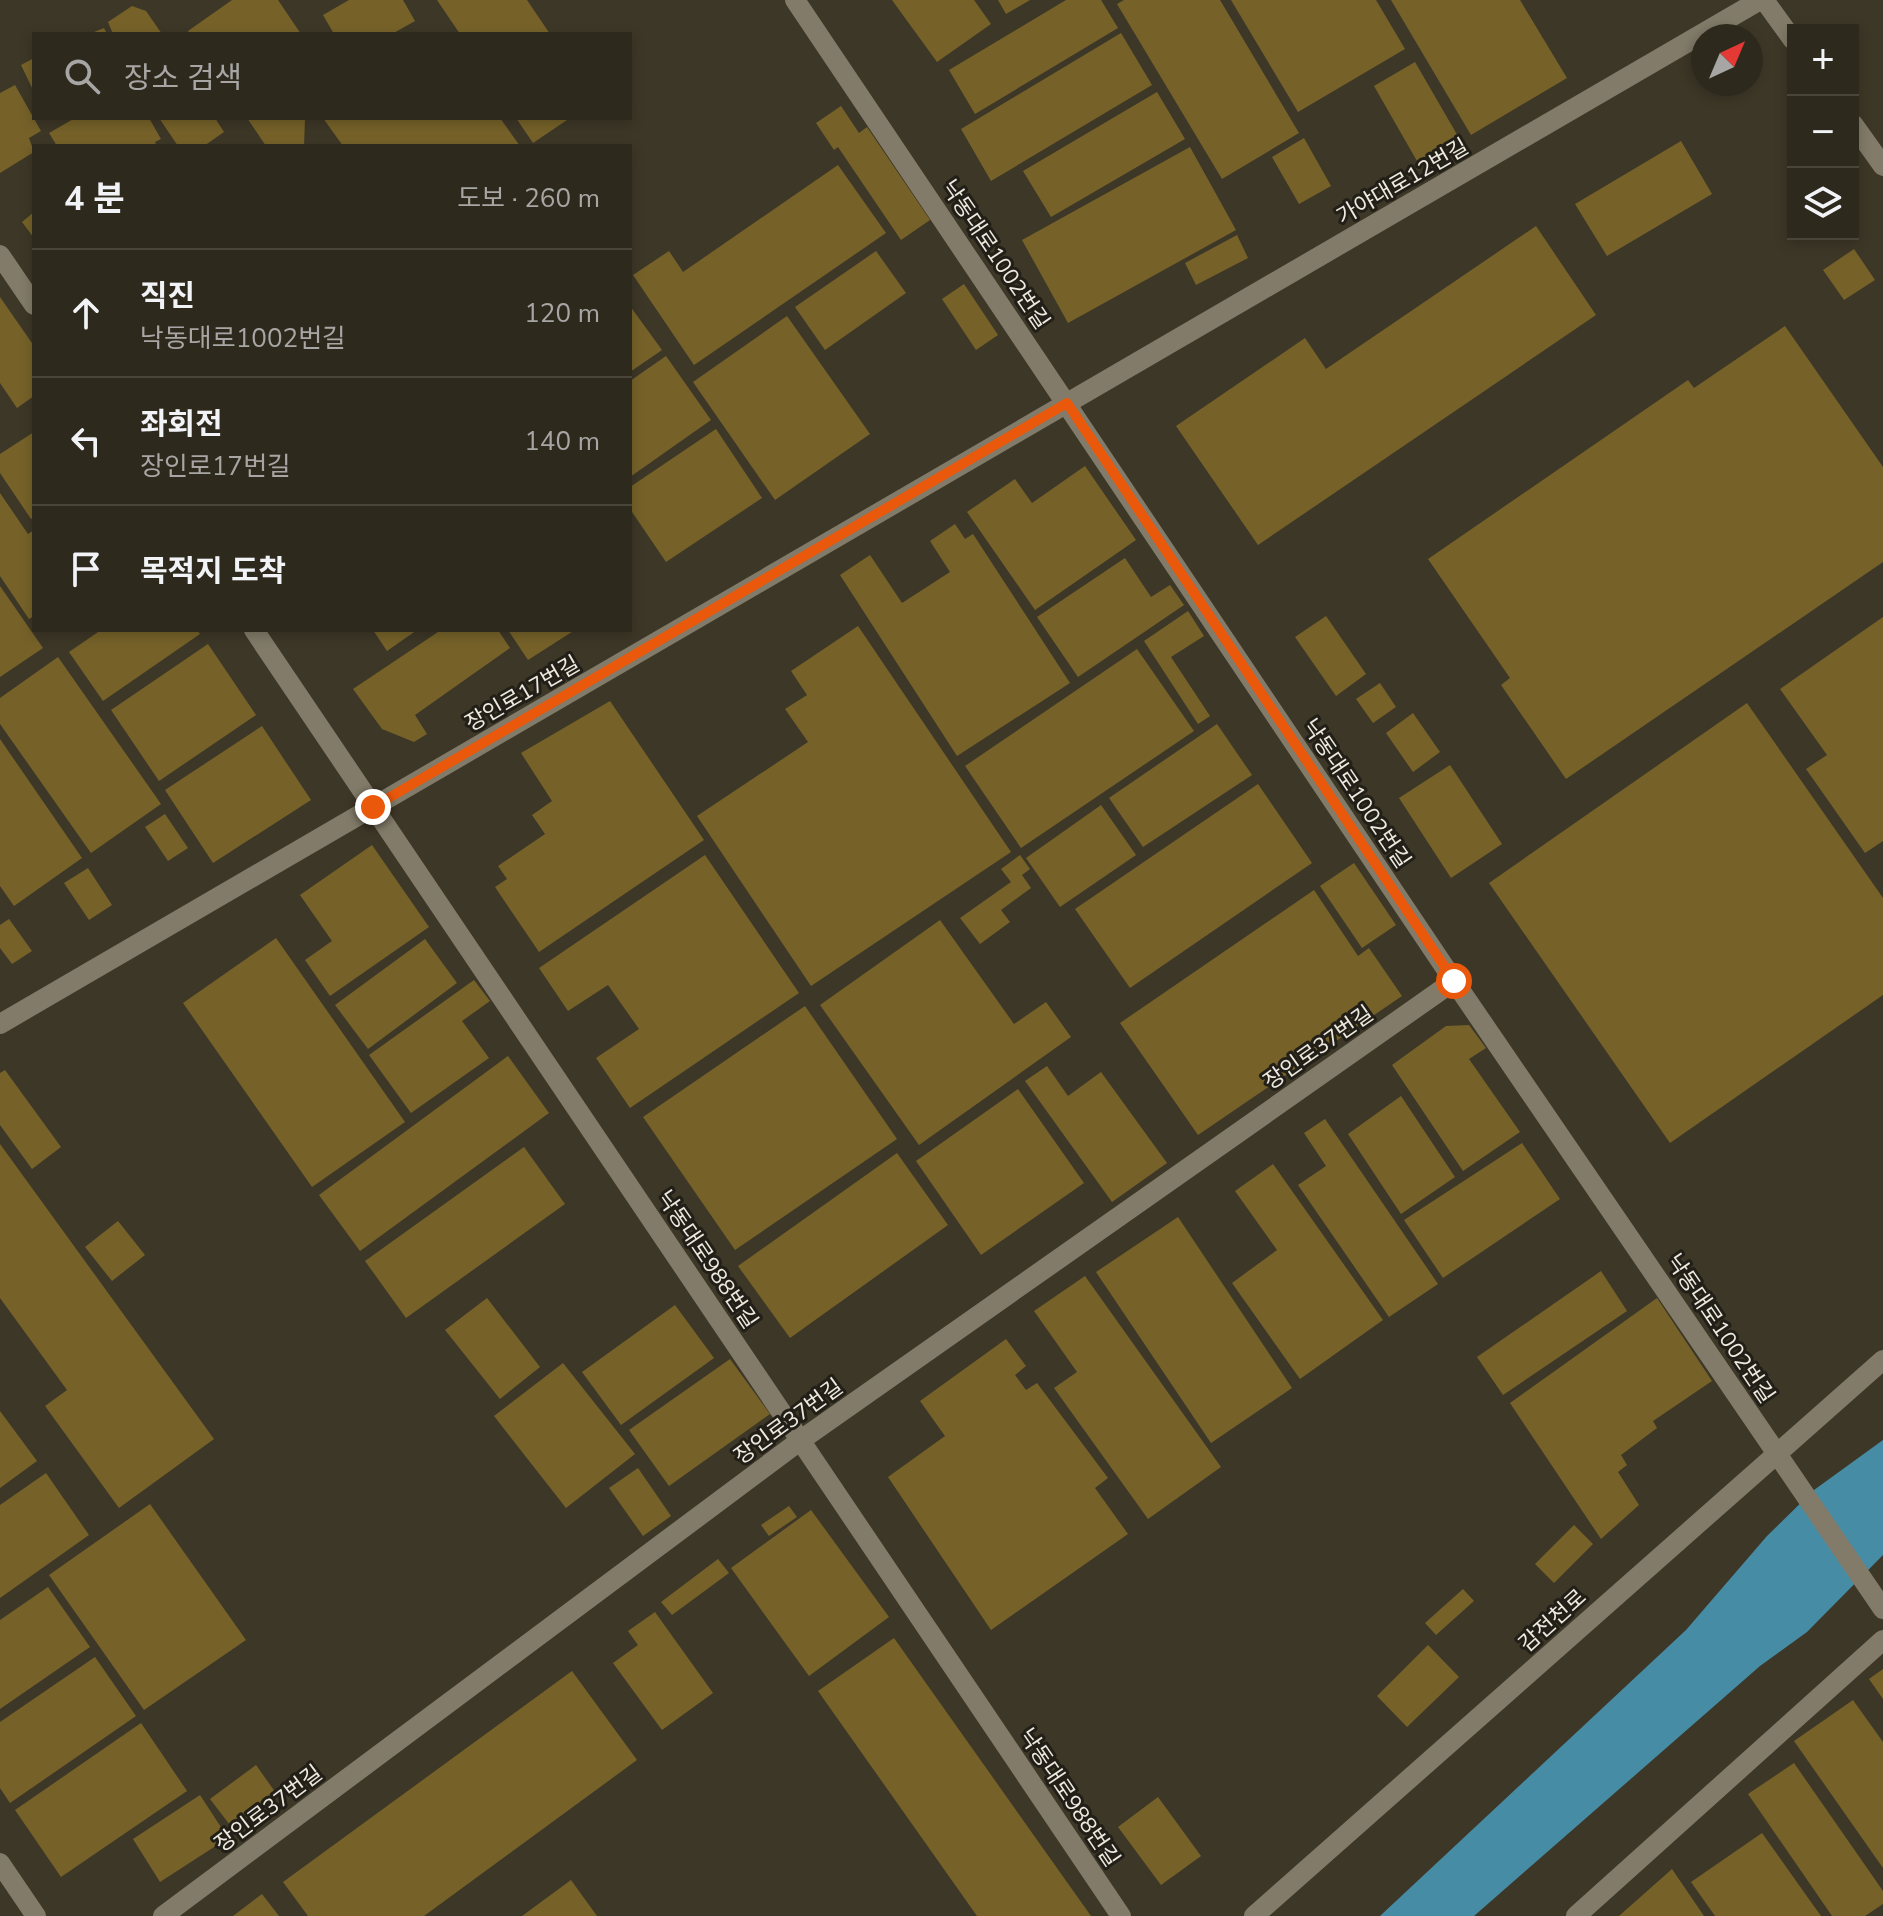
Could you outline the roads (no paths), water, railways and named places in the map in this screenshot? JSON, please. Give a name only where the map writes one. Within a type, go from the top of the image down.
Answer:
[{"type":"street","name":"낙동대로1002번길","points":[[795,0],[1454,981],[1882,1608]]},
{"type":"street","name":"가야대로12번길","points":[[1067,403],[1762,0]]},
{"type":"street","points":[[1762,0],[1787,32]]},
{"type":"street","points":[[1859,132],[1883,166]]},
{"type":"street","points":[[0,255],[32,302]]},
{"type":"street","name":"장인로17번길","points":[[0,1024],[1067,403]]},
{"type":"street","name":"낙동대로988번길","points":[[255,632],[1121,1916]]},
{"type":"street","name":"장인로37번길","points":[[163,1916],[801,1440],[1454,981]]},
{"type":"street","name":"감전천로","points":[[1254,1916],[1782,1461],[1883,1360]]},
{"type":"street","points":[[1576,1916],[1883,1640]]},
{"type":"street","points":[[0,1863],[36,1916]]},
{"type":"water","points":[[1883,1440],[1883,1555],[1807,1632],[1760,1666],[1474,1916],[1380,1916],[1686,1630],[1767,1536],[1814,1490]]}]
